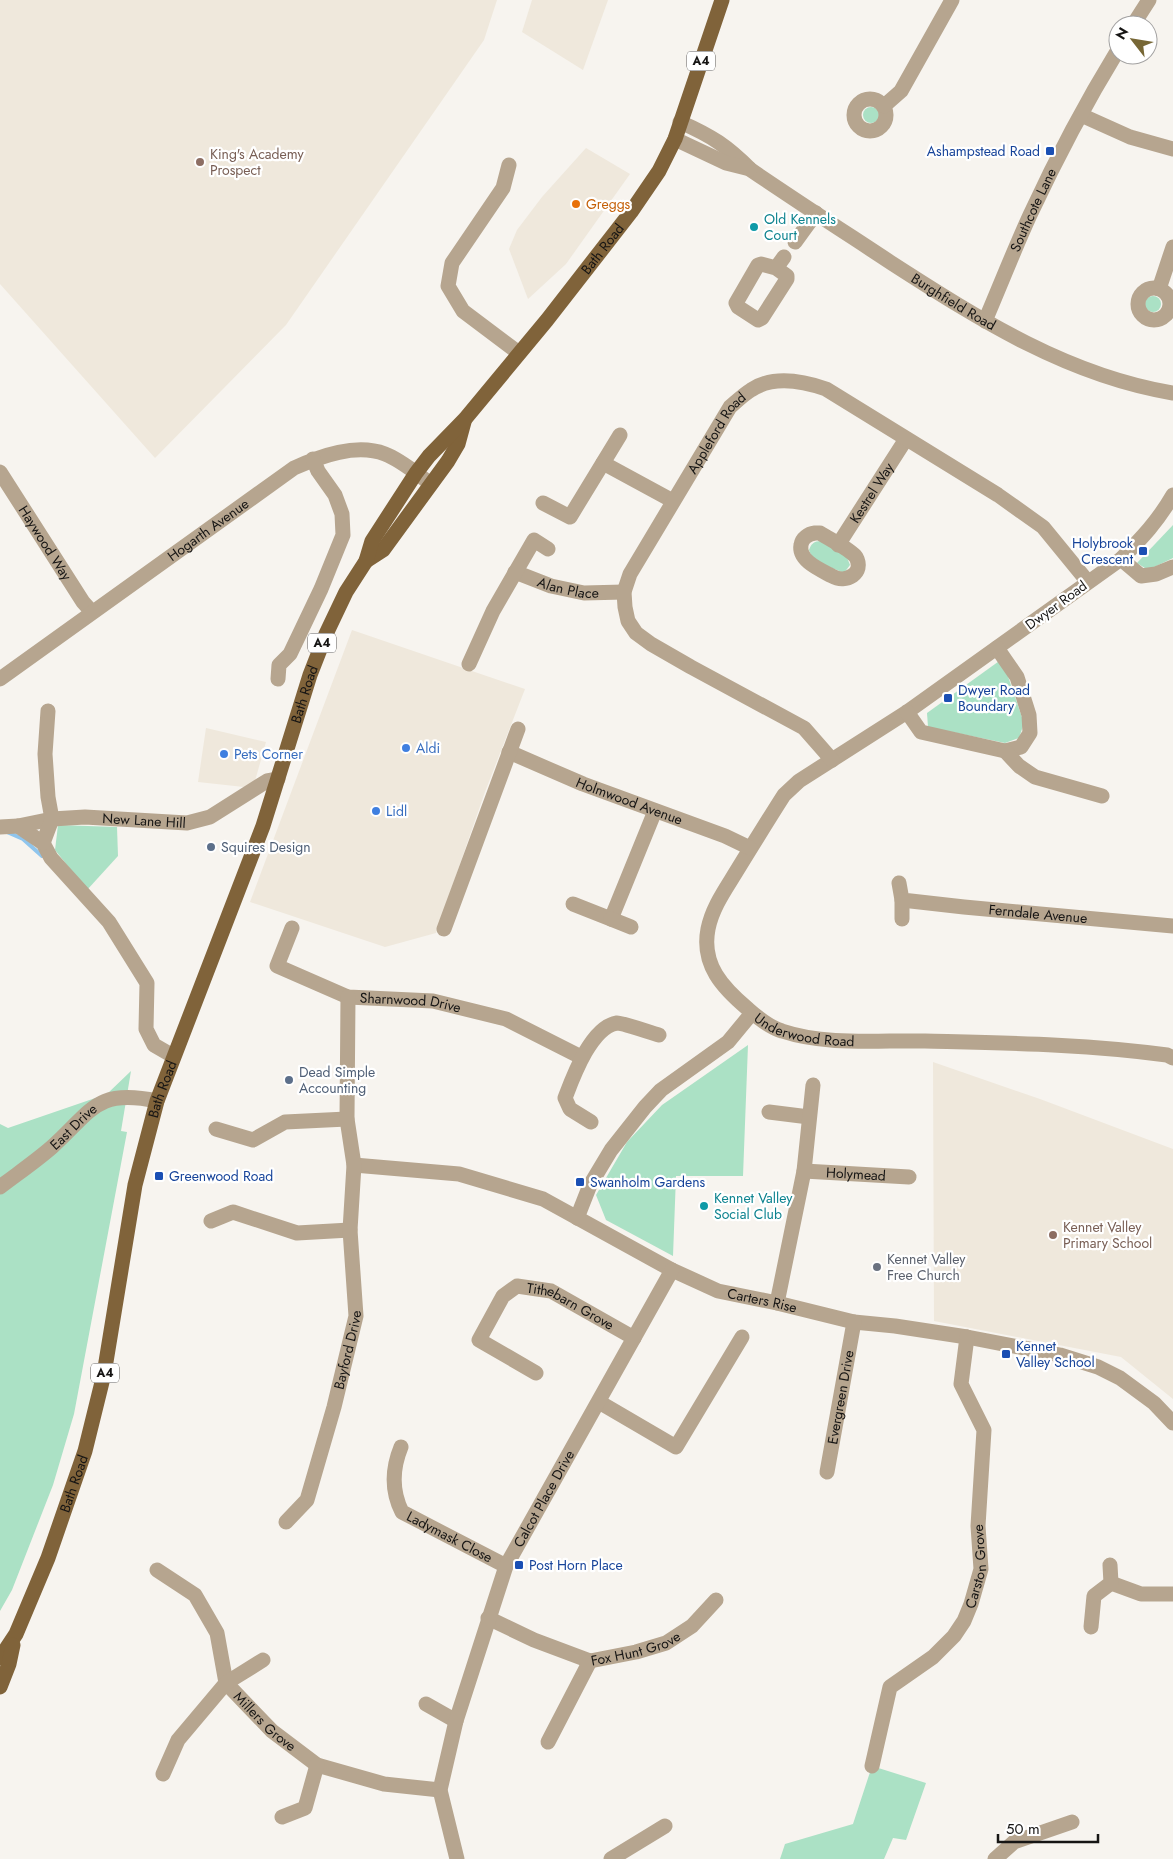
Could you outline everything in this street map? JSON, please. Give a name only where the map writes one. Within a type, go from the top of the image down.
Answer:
[{"type":"main road","name":"Bath Road","points":[[0,1687],[9,1664],[16,1634],[61,1523],[85,1451],[104,1374],[135,1185],[157,1101],[173,1056],[239,892],[278,779],[310,674],[326,634],[346,592],[366,561],[372,540],[416,473],[429,456],[465,419],[519,353],[631,212],[659,170],[674,139],[722,0]]},
{"type":"main road","name":"Bath Road","points":[[366,561],[383,550],[448,461],[458,444],[465,419]]},
{"type":"main road","name":"Bath Road","points":[[0,1658],[16,1634]]},
{"type":"street","points":[[884,106],[901,91],[952,0]]},
{"type":"street","points":[[1140,15],[1149,0]]},
{"type":"street","name":"Southcote Lane","points":[[985,321],[1030,216],[1081,115],[1109,65]]},
{"type":"street","points":[[1081,115],[1130,137],[1173,150]]},
{"type":"street","name":"Burghfield Road","points":[[680,122],[710,135],[732,151],[751,170],[985,321],[1027,344],[1066,362],[1106,377],[1173,393]]},
{"type":"street","name":"Burghfield Road","points":[[674,139],[726,164],[751,170]]},
{"type":"street","points":[[509,165],[503,188],[452,263],[448,286],[463,311],[519,353]]},
{"type":"street","points":[[795,242],[816,213]]},
{"type":"street","points":[[1159,289],[1173,247]]},
{"type":"street","name":"Appleford Road","points":[[832,760],[804,728],[691,667],[636,633],[628,621],[624,607],[624,592],[630,574],[730,407],[752,388],[789,380],[809,383],[826,389],[998,495],[1043,527],[1088,582]]},
{"type":"street","points":[[543,503],[570,516],[620,435]]},
{"type":"street","name":"Kestrel Way","points":[[838,544],[906,439]]},
{"type":"street","name":"Hogarth Avenue","points":[[0,679],[270,484],[294,468],[313,459],[360,450],[375,451],[387,455],[431,484]]},
{"type":"street","points":[[278,679],[279,665],[290,654],[321,589],[342,536],[342,514],[335,495],[318,471],[313,459]]},
{"type":"street","points":[[603,462],[673,501]]},
{"type":"street","name":"Haywood Way","points":[[0,472],[83,602],[92,612]]},
{"type":"street","name":"Dwyer Road","points":[[832,760],[907,712],[1121,559],[1149,532],[1173,495]]},
{"type":"street","points":[[469,664],[493,611],[534,540],[548,549]]},
{"type":"street","points":[[1121,559],[1141,576],[1156,574],[1173,567]]},
{"type":"street","name":"Alan Place","points":[[515,572],[551,586],[584,593],[624,592]]},
{"type":"street","points":[[907,712],[921,732],[1005,751],[1021,747],[1030,734],[1029,715],[1017,678],[997,648]]},
{"type":"street","points":[[43,843],[52,819],[48,797],[46,754],[48,711]]},
{"type":"street","points":[[444,929],[518,729]]},
{"type":"street","points":[[1005,751],[1019,766],[1035,777],[1102,796]]},
{"type":"street","name":"Holmwood Avenue","points":[[509,752],[583,784],[726,836],[750,848]]},
{"type":"street","name":"Underwood Road","points":[[832,760],[798,781],[784,795],[722,894],[712,915],[708,930],[707,947],[710,963],[720,982],[736,1000],[767,1024],[781,1031],[799,1036],[834,1040],[927,1041],[1171,1052]]},
{"type":"street","name":"New Lane Hill","points":[[0,827],[18,826],[52,819],[85,817],[187,822],[210,817],[267,781],[278,779]]},
{"type":"street","points":[[611,920],[655,811]]},
{"type":"street","points":[[18,826],[43,843],[51,858],[109,922],[147,983],[146,1028],[154,1045],[173,1056]]},
{"type":"street","points":[[899,883],[902,900],[902,919]]},
{"type":"street","name":"Ferndale Avenue","points":[[902,900],[1173,926]]},
{"type":"street","points":[[573,904],[631,927]]},
{"type":"street","name":"Sharnwood Drive","points":[[292,928],[277,966],[348,997],[433,1001],[506,1019],[581,1057]]},
{"type":"street","name":"Bayford Drive","points":[[286,1522],[307,1500],[334,1407],[356,1316],[350,1230],[354,1165],[347,1119],[348,997]]},
{"type":"street","points":[[578,1218],[590,1185],[611,1150],[645,1107],[661,1090],[728,1042],[752,1012]]},
{"type":"street","points":[[591,1122],[570,1110],[565,1098],[581,1057],[603,1029],[618,1023],[659,1035]]},
{"type":"street","points":[[777,1303],[804,1171],[813,1085]]},
{"type":"street","name":"East Drive","points":[[0,1187],[52,1147],[79,1119],[103,1101],[117,1098],[142,1098],[157,1101]]},
{"type":"street","points":[[769,1112],[809,1117]]},
{"type":"street","points":[[216,1129],[253,1140],[285,1122],[347,1119]]},
{"type":"street","name":"Carters Rise","points":[[354,1165],[459,1174],[543,1199],[672,1270],[718,1291],[854,1322],[967,1337],[1060,1355],[1098,1367],[1120,1378],[1154,1403],[1173,1423]]},
{"type":"street","name":"Holymead","points":[[804,1171],[909,1177]]},
{"type":"street","points":[[211,1221],[233,1212],[297,1233],[350,1230]]},
{"type":"street","name":"Calcot Place Drive","points":[[457,1859],[440,1790],[456,1720],[506,1566],[672,1270]]},
{"type":"street","name":"Tithebarn Grove","points":[[536,1373],[479,1340],[503,1296],[517,1286],[551,1291],[634,1338]]},
{"type":"street","name":"Evergreen Drive","points":[[827,1472],[854,1322]]},
{"type":"street","points":[[599,1402],[676,1447],[742,1336]]},
{"type":"street","name":"Carston Grove","points":[[872,1766],[890,1687],[933,1657],[954,1636],[964,1621],[971,1604],[981,1569],[978,1526],[984,1430],[961,1384],[967,1337]]},
{"type":"street","name":"Ladymask Close","points":[[401,1447],[396,1458],[394,1490],[402,1512],[506,1566]]},
{"type":"street","points":[[1110,1565],[1111,1582]]},
{"type":"street","name":"Millers Grove","points":[[157,1570],[194,1595],[217,1633],[226,1683],[272,1731],[317,1765],[384,1784],[440,1790]]},
{"type":"street","points":[[1111,1582],[1140,1594],[1173,1594]]},
{"type":"street","points":[[1091,1627],[1094,1596],[1111,1582]]},
{"type":"street","name":"Fox Hunt Grove","points":[[488,1618],[534,1640],[590,1661],[636,1652],[666,1643],[692,1626],[716,1600]]},
{"type":"street","points":[[163,1774],[178,1740],[226,1683],[263,1660]]},
{"type":"street","points":[[548,1742],[590,1661]]},
{"type":"street","points":[[426,1704],[456,1720]]},
{"type":"street","points":[[282,1817],[305,1808],[317,1765]]},
{"type":"street","points":[[995,1859],[1014,1842],[1072,1822]]},
{"type":"street","points":[[611,1859],[665,1826]]},
{"type":"shaded area","name":"King's Academy Prospect","points":[[0,0],[497,0],[484,40],[286,325],[155,458],[0,284]]},
{"type":"shaded area","points":[[532,0],[608,0],[583,70],[522,32]]},
{"type":"shaded area","points":[[586,148],[630,174],[566,264],[528,299],[509,249],[517,230],[542,197]]},
{"type":"shaded area","points":[[352,630],[525,689],[485,792],[436,933],[385,947],[250,902]]},
{"type":"shaded area","points":[[206,728],[266,742],[253,788],[198,782]]},
{"type":"shaded area","name":"Kennet Valley Primary School","points":[[933,1062],[1040,1099],[1173,1149],[1173,1399],[1121,1357],[934,1321]]},
{"type":"green space","points":[[868,107],[874,107],[879,112],[877,121],[868,123],[863,118],[863,112]]},
{"type":"green space","points":[[1150,296],[1156,296],[1161,301],[1159,310],[1150,312],[1145,307],[1145,301]]},
{"type":"green space","points":[[1173,525],[1173,558],[1148,570],[1137,563]]},
{"type":"green space","points":[[821,541],[846,555],[850,565],[844,573],[813,560],[809,550],[815,542]]},
{"type":"green space","points":[[1002,659],[1024,723],[1019,738],[1005,743],[928,727],[927,713]]},
{"type":"green space","points":[[58,825],[117,827],[118,856],[87,890],[55,850]]},
{"type":"green space","points":[[748,1045],[743,1176],[676,1176],[673,1256],[606,1220],[596,1195],[627,1142],[662,1105]]},
{"type":"green space","points":[[131,1071],[121,1131],[127,1132],[74,1414],[53,1485],[12,1590],[0,1611],[0,1124],[8,1128],[107,1094]]},
{"type":"green space","points":[[872,1766],[926,1783],[906,1840],[893,1838],[884,1859],[780,1859],[785,1844],[853,1824]]},
{"type":"waterway","points":[[7,832],[23,839],[42,856]]},
{"type":"place","name":"Ashampstead Road","points":[[1050,151]]},
{"type":"place","name":"King's Academy Prospect","points":[[200,162]]},
{"type":"place","name":"Greggs","points":[[576,204]]},
{"type":"place","name":"Old Kennels Court","points":[[754,227]]},
{"type":"place","name":"Holybrook Crescent","points":[[1143,551]]},
{"type":"place","name":"Dwyer Road Boundary","points":[[948,698]]},
{"type":"place","name":"Aldi","points":[[406,748]]},
{"type":"place","name":"Pets Corner","points":[[224,754]]},
{"type":"place","name":"Lidl","points":[[376,811]]},
{"type":"place","name":"Squires Design","points":[[211,847]]},
{"type":"place","name":"Dead Simple Accounting","points":[[289,1080]]},
{"type":"place","name":"Greenwood Road","points":[[159,1176]]},
{"type":"place","name":"Swanholm Gardens","points":[[580,1182]]},
{"type":"place","name":"Kennet Valley Social Club","points":[[704,1206]]},
{"type":"place","name":"Kennet Valley Primary School","points":[[1053,1235]]},
{"type":"place","name":"Kennet Valley Free Church","points":[[877,1267]]},
{"type":"place","name":"Kennet Valley School","points":[[1006,1354]]},
{"type":"place","name":"Post Horn Place","points":[[519,1565]]}]
